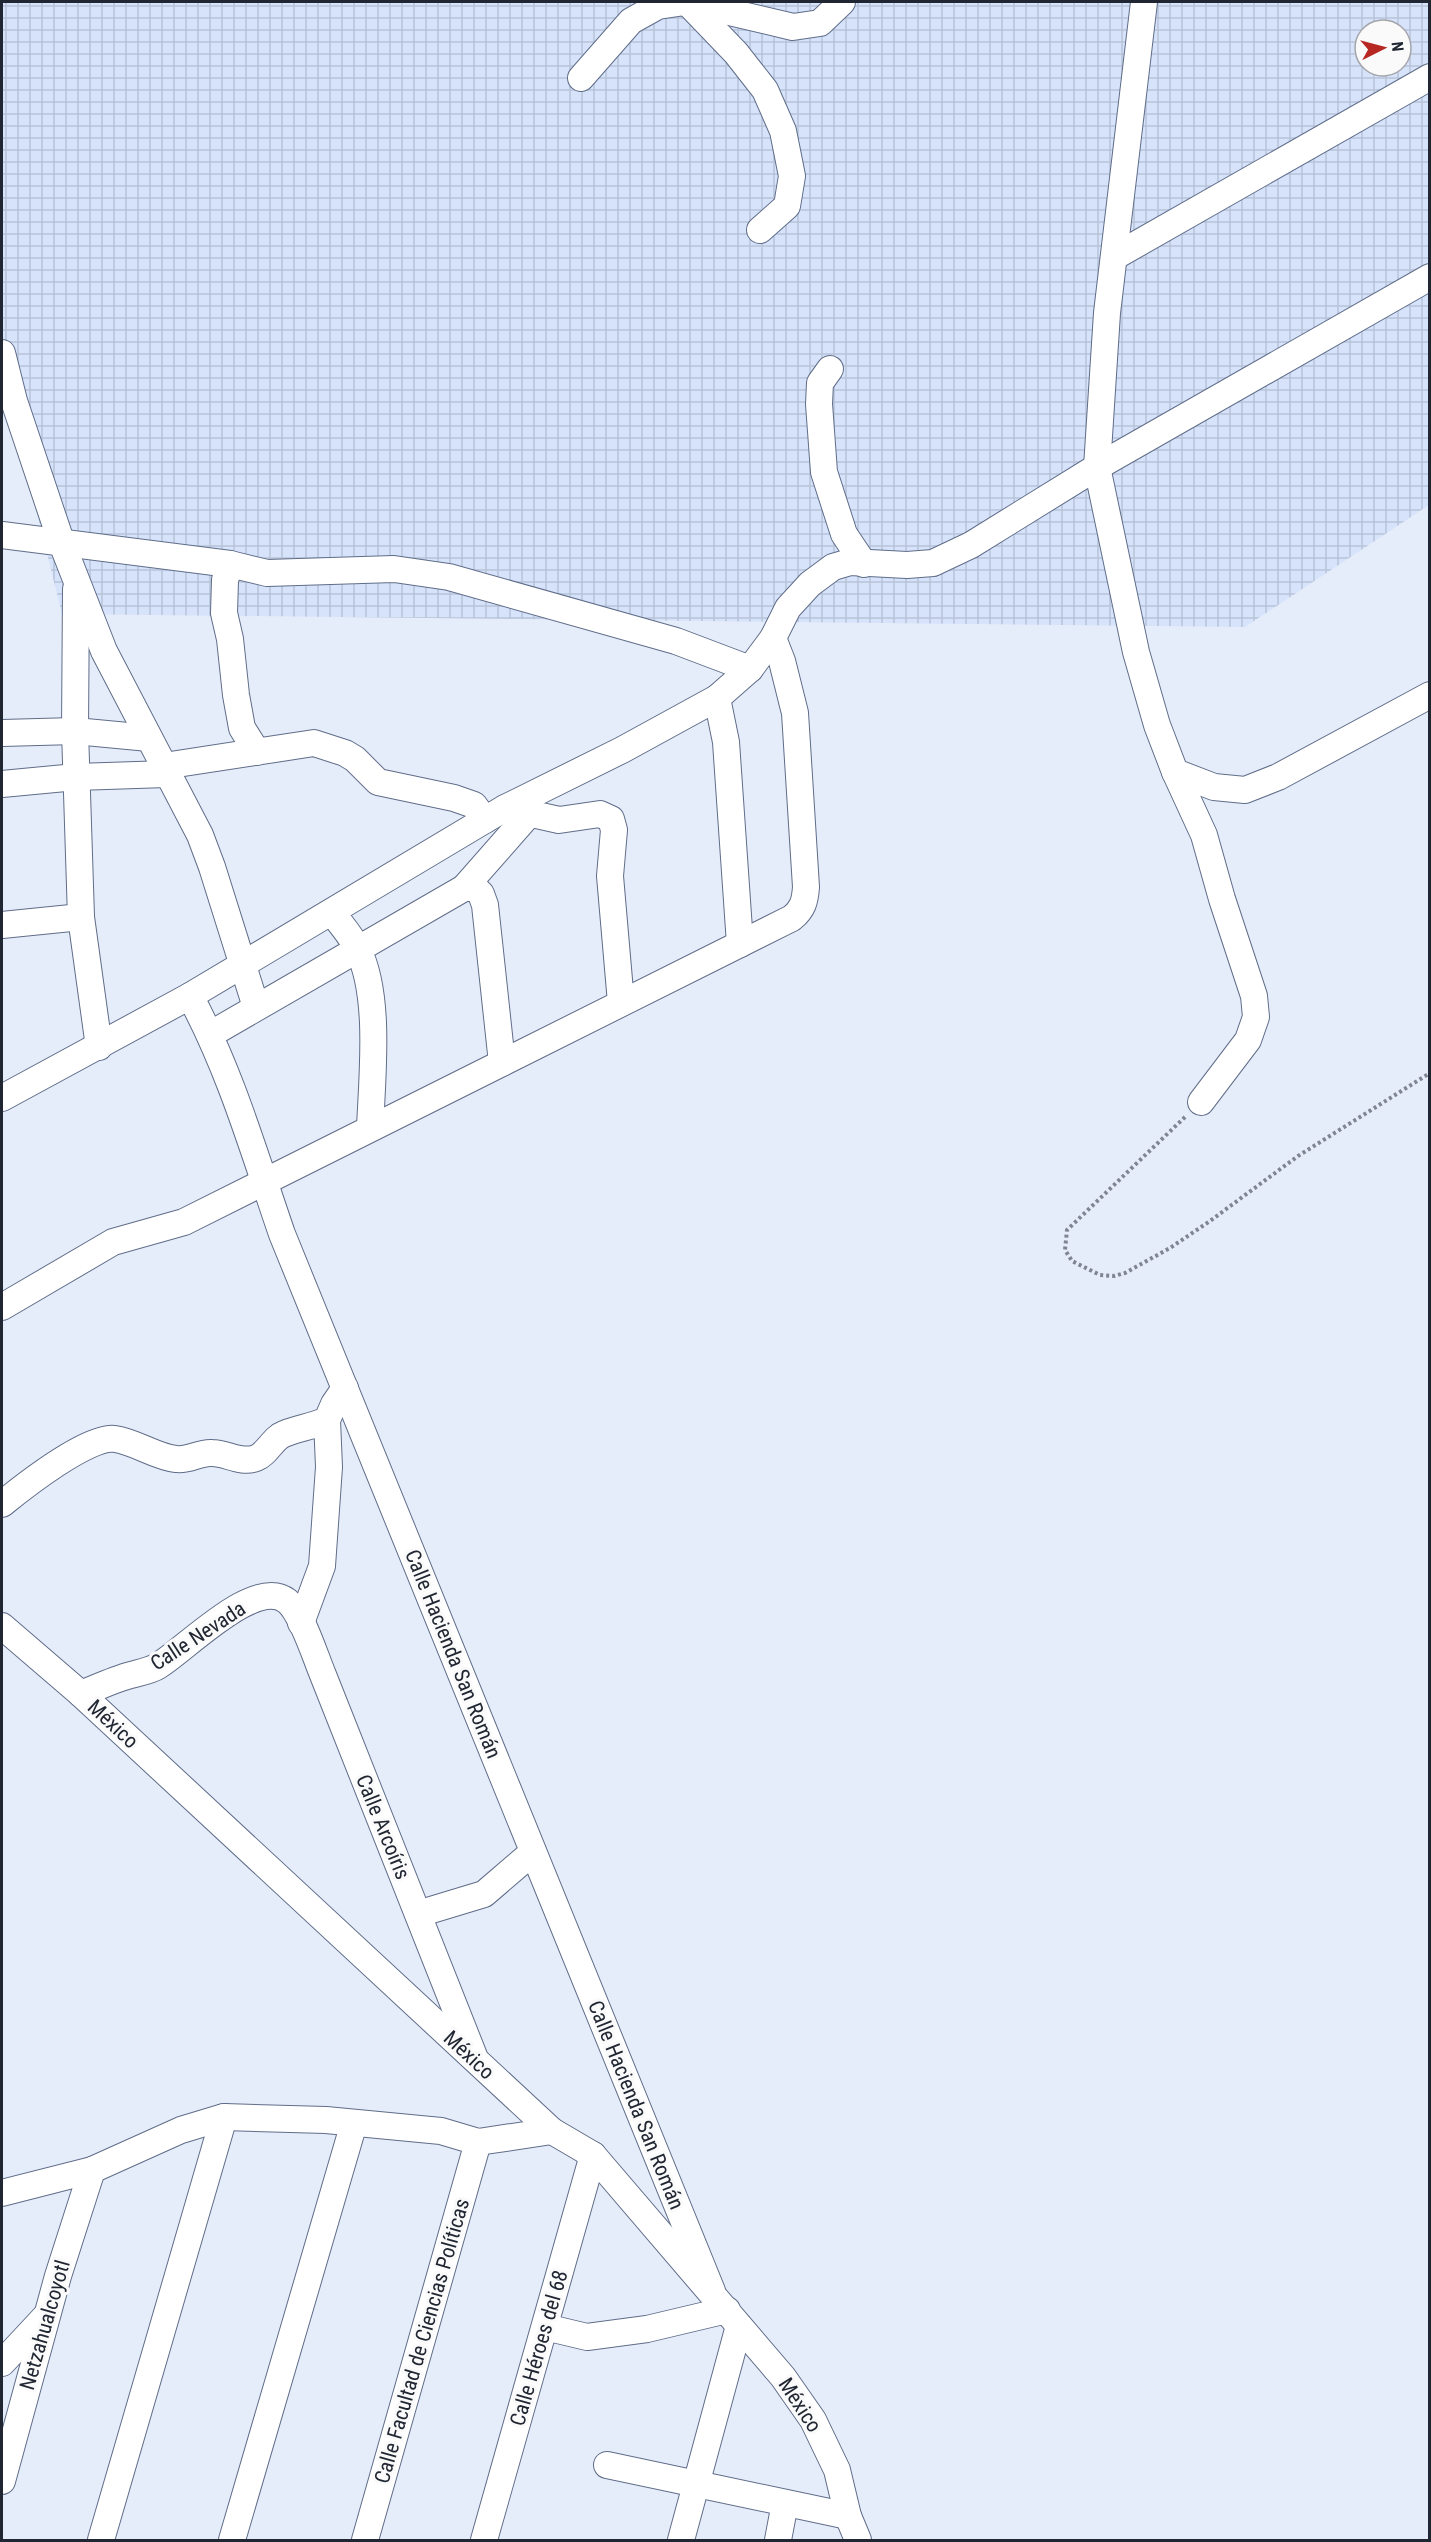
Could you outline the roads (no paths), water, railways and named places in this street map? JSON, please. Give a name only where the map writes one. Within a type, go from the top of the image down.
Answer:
[{"type":"street","points":[[581,78],[631,21],[658,4],[686,2],[793,27],[820,23],[842,2]]},
{"type":"street","points":[[686,2],[736,53],[765,90],[783,131],[792,176],[787,206],[760,230]]},
{"type":"street","points":[[1144,2],[1107,312],[1097,467],[1136,652],[1157,724],[1175,772],[1204,835],[1254,996],[1256,1017],[1248,1040],[1201,1102]]},
{"type":"street","points":[[1114,257],[1430,77]]},
{"type":"street","points":[[2,1098],[99,1047],[332,912],[717,698],[750,669],[773,638],[788,608],[810,584],[833,567],[850,562],[907,565],[933,562],[971,545],[1097,467],[1430,278]]},
{"type":"street","points":[[2,353],[14,401],[76,580],[104,651],[200,835],[256,1007]]},
{"type":"street","points":[[830,369],[820,383],[819,404],[824,472],[844,534],[864,564]]},
{"type":"street","points":[[2,535],[230,564],[267,573],[394,569],[449,577],[676,641],[750,669]]},
{"type":"street","points":[[230,564],[225,580],[224,613],[230,639],[242,728],[256,752]]},
{"type":"street","points":[[76,580],[75,731],[81,917],[99,1047]]},
{"type":"street","points":[[2,1307],[113,1242],[184,1222],[265,1184],[370,1128],[621,1004],[800,912],[805,902],[807,887],[795,713],[782,661],[773,638]]},
{"type":"street","points":[[1175,772],[1214,787],[1245,790],[1297,768],[1430,695]]},
{"type":"street","points":[[717,698],[726,742],[740,944]]},
{"type":"street","points":[[2,733],[75,731],[149,738]]},
{"type":"street","points":[[2,784],[165,770],[314,743],[345,753],[355,759],[378,782],[464,801],[507,814],[559,820],[600,814],[611,819],[614,830],[610,876],[621,1004]]},
{"type":"street","points":[[211,1034],[464,888],[507,814]]},
{"type":"street","points":[[464,888],[475,888],[481,894],[485,905],[502,1063]]},
{"type":"street","points":[[332,912],[358,950],[366,972],[372,1009],[370,1128]]},
{"type":"street","points":[[2,925],[81,917]]},
{"type":"street","name":"Calle Hacienda San Román","points":[[190,996],[211,1034],[241,1112],[282,1234],[533,1852],[726,2309]]},
{"type":"street","points":[[301,1623],[322,1566],[329,1467],[327,1420],[345,1388]]},
{"type":"street","points":[[2,1504],[25,1485],[94,1441],[113,1438],[174,1460],[190,1459],[207,1452],[222,1453],[241,1460],[257,1458],[282,1435],[308,1429],[327,1420]]},
{"type":"street","name":"Calle Arcoíris","points":[[282,1598],[288,1602],[301,1623],[477,2062]]},
{"type":"street","name":"Calle Nevada","points":[[81,1694],[156,1667],[231,1610],[253,1599],[282,1598]]},
{"type":"street","name":"México","points":[[2,1626],[81,1694],[552,2131],[593,2155],[783,2377],[813,2420],[837,2470],[848,2517],[858,2541]]},
{"type":"street","points":[[418,1914],[484,1894],[533,1852]]},
{"type":"street","points":[[2,2193],[92,2170],[181,2130],[224,2117],[326,2120],[441,2131],[478,2142],[552,2131]]},
{"type":"street","points":[[101,2541],[224,2117]]},
{"type":"street","points":[[232,2541],[354,2123]]},
{"type":"street","name":"Calle Facultad de Ciencias Políticas","points":[[365,2541],[478,2142]]},
{"type":"street","name":"Calle Héroes del 68","points":[[484,2541],[593,2155]]},
{"type":"street","name":"Netzahualcoyotl","points":[[2,2481],[47,2314],[92,2170]]},
{"type":"street","points":[[545,2327],[587,2337],[647,2329],[726,2309],[697,2484],[681,2541]]},
{"type":"street","points":[[2,2363],[47,2314]]},
{"type":"street","points":[[607,2465],[848,2517]]},
{"type":"street","points":[[778,2541],[785,2503]]}]
